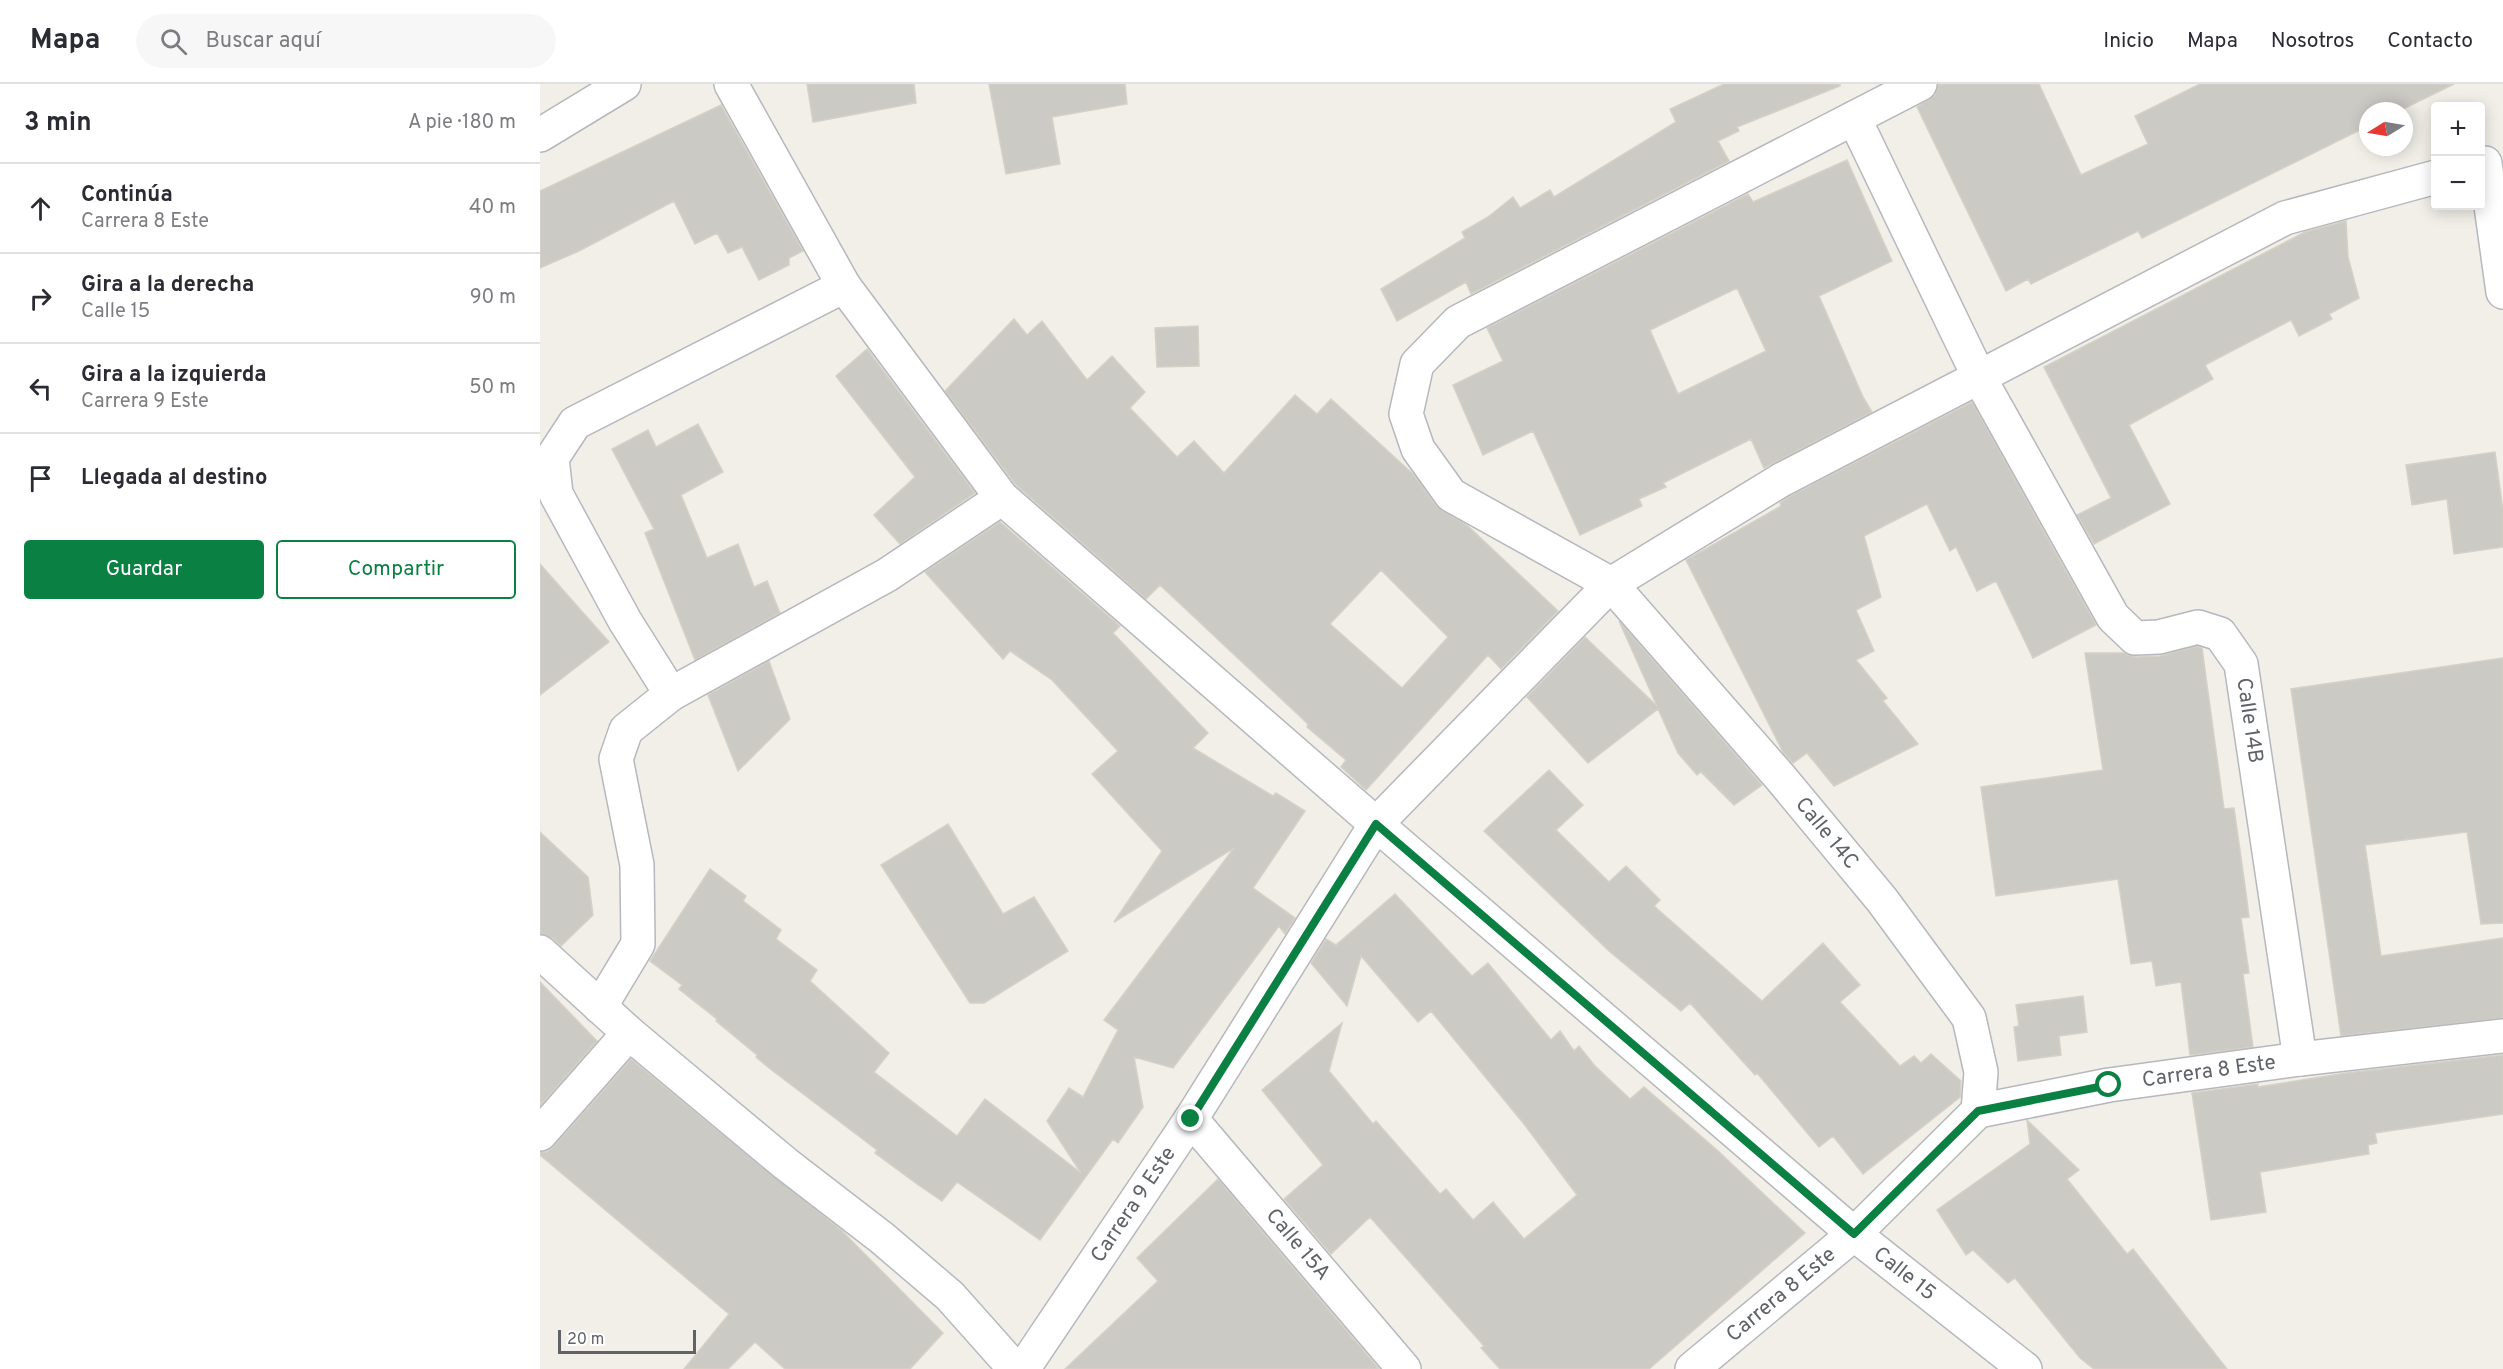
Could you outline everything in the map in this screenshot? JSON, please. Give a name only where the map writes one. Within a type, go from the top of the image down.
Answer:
[{"type":"street","points":[[540,135],[624,84]]},
{"type":"street","name":"Calle 15","points":[[731,84],[844,286],[1002,498],[1376,824],[1854,1234],[2025,1369]]},
{"type":"street","name":"Calle 14C","points":[[1920,84],[1458,322],[1418,364],[1406,414],[1418,449],[1451,495],[1611,584],[1780,777],[1882,900],[1969,1018],[1981,1072],[1978,1111]]},
{"type":"street","points":[[1854,118],[1979,376]]},
{"type":"street","points":[[2490,166],[2503,292]]},
{"type":"street","name":"Carrera 9 Este","points":[[1023,1369],[1191,1119],[1376,824],[1611,584],[1781,480],[2285,218],[2431,178]]},
{"type":"street","points":[[671,694],[625,621],[556,494],[552,458],[575,423],[844,286]]},
{"type":"street","name":"Calle 14B","points":[[1979,376],[2113,617],[2135,638],[2159,637],[2198,627],[2220,634],[2241,664],[2300,1059]]},
{"type":"street","points":[[600,1007],[638,944],[637,865],[616,759],[626,730],[671,694],[887,575],[1002,498]]},
{"type":"street","points":[[540,952],[629,1033],[786,1164],[882,1238],[941,1289],[1015,1369]]},
{"type":"street","points":[[540,1134],[629,1033]]},
{"type":"street","name":"Carrera 8 Este","points":[[1692,1369],[1854,1234],[1978,1111],[2109,1085],[2503,1035]]},
{"type":"street","name":"Calle 15A","points":[[1191,1119],[1404,1369]]},
{"type":"building","points":[[807,84],[914,84],[916,103],[813,122]]},
{"type":"building","points":[[989,84],[1125,84],[1127,104],[1052,117],[1060,164],[1006,174]]},
{"type":"building","points":[[1724,84],[1840,84],[1840,86],[1737,127],[1739,131],[1718,141],[1729,161],[1471,294],[1466,282],[1397,321],[1381,289],[1465,238],[1462,232],[1488,217],[1513,197],[1520,208],[1550,190],[1554,197],[1676,122],[1670,109]]},
{"type":"building","points":[[1939,84],[2039,84],[2081,175],[2148,144],[2135,116],[2200,84],[2454,84],[2413,104],[2413,102],[2359,102],[2359,130],[2142,238],[2138,231],[2031,284],[2028,279],[2006,291],[1917,107],[1935,95]]},
{"type":"building","points":[[721,105],[803,251],[789,258],[789,265],[759,280],[742,247],[728,253],[717,233],[695,244],[674,201],[579,251],[540,268],[540,191]]},
{"type":"building","points":[[1847,160],[1892,261],[1819,296],[1863,397],[1872,412],[1764,468],[1751,439],[1663,483],[1666,487],[1639,499],[1642,506],[1580,535],[1533,431],[1483,455],[1453,385],[1503,361],[1487,328],[1748,194],[1753,202]],"holes":[[[1737,288],[1766,351],[1678,394],[1650,330]]]},
{"type":"building","points":[[2346,221],[2348,257],[2359,298],[2329,314],[2332,319],[2299,336],[2291,320],[2205,365],[2213,379],[2129,425],[2170,504],[2094,544],[2077,515],[2111,498],[2044,367],[2305,232]]},
{"type":"building","points":[[1014,319],[1027,335],[1042,321],[1087,380],[1112,356],[1145,392],[1130,408],[1177,457],[1194,441],[1224,473],[1295,395],[1317,414],[1331,399],[1414,475],[1436,506],[1468,526],[1558,611],[1501,669],[1488,655],[1366,790],[1341,767],[1346,760],[1307,727],[1308,724],[1160,585],[1146,599],[1016,485],[945,391]],"holes":[[[1381,570],[1448,637],[1402,688],[1330,624]]]},
{"type":"building","points":[[1198,326],[1199,366],[1157,367],[1155,328]]},
{"type":"building","points":[[867,349],[975,493],[900,544],[874,515],[915,477],[836,376]]},
{"type":"building","points":[[1972,402],[2096,625],[2033,658],[1996,581],[1977,591],[1956,547],[1950,551],[1927,504],[1864,536],[1881,597],[1856,610],[1874,651],[1856,660],[1887,698],[1883,701],[1918,744],[1834,786],[1807,753],[1793,763],[1783,752],[1686,560],[1781,506],[1780,503],[1790,496]]},
{"type":"building","points":[[698,424],[723,472],[681,495],[707,558],[738,544],[754,587],[767,581],[780,613],[695,660],[645,533],[654,529],[612,449],[648,430],[656,447]]},
{"type":"building","points":[[2495,452],[2503,510],[2503,547],[2454,554],[2447,499],[2412,505],[2406,465]]},
{"type":"building","points":[[1000,522],[1120,626],[1113,633],[1208,733],[1193,748],[1273,796],[1276,793],[1305,811],[1253,888],[1295,918],[1285,934],[1279,926],[1173,1068],[1134,1057],[1143,1107],[1118,1143],[1113,1139],[1040,1240],[957,1182],[942,1201],[917,1184],[875,1153],[877,1150],[769,1068],[716,1021],[717,1019],[679,989],[682,985],[650,961],[710,869],[746,896],[743,901],[781,930],[776,939],[817,970],[810,981],[889,1053],[874,1072],[957,1136],[985,1099],[1081,1173],[1047,1121],[1069,1088],[1083,1097],[1118,1030],[1104,1020],[1234,848],[1114,922],[1162,851],[1092,774],[1118,751],[1052,680],[1010,651],[1003,659],[925,572]]},
{"type":"building","points":[[540,564],[609,642],[540,695]]},
{"type":"building","points":[[1619,621],[1762,785],[1734,805],[1701,772],[1697,775],[1678,753],[1658,709],[1588,763],[1527,697],[1585,637],[1657,706]]},
{"type":"building","points":[[2197,646],[2202,648],[2224,809],[2234,808],[2246,893],[2249,917],[2241,918],[2249,973],[2243,974],[2253,1047],[2190,1055],[2181,982],[2156,986],[2152,961],[2131,964],[2118,879],[1996,896],[1981,787],[2103,770],[2085,653],[2124,653],[2136,657],[2160,656]]},
{"type":"building","points":[[2503,658],[2503,923],[2481,924],[2467,832],[2365,845],[2381,956],[2503,938],[2503,1018],[2341,1036],[2291,689]]},
{"type":"building","points":[[769,661],[790,719],[738,771],[708,695]]},
{"type":"building","points":[[1549,770],[1583,805],[1556,830],[1609,882],[1626,866],[1660,900],[1654,906],[1762,1001],[1823,943],[1860,985],[1840,1002],[1900,1066],[1914,1056],[1921,1063],[1931,1054],[1961,1081],[1960,1097],[1863,1174],[1833,1136],[1819,1147],[1757,1073],[1755,1075],[1690,1003],[1681,1011],[1609,951],[1484,831]]},
{"type":"building","points":[[948,824],[1003,914],[1034,897],[1068,951],[984,1003],[970,1003],[881,865]]},
{"type":"building","points":[[540,832],[588,877],[593,915],[561,946],[552,938],[540,934]]},
{"type":"building","points":[[1395,894],[1472,976],[1488,963],[1551,1040],[1560,1031],[1574,1051],[1579,1046],[1595,1066],[1630,1099],[1644,1087],[1717,1150],[1805,1233],[1649,1369],[1500,1369],[1481,1348],[1484,1346],[1370,1217],[1331,1254],[1284,1199],[1323,1165],[1262,1090],[1342,1023],[1329,1071],[1373,1124],[1376,1121],[1440,1194],[1446,1189],[1473,1220],[1493,1202],[1524,1239],[1577,1195],[1524,1124],[1431,1011],[1418,1022],[1361,956],[1347,1006],[1311,963],[1326,939],[1336,945]]},
{"type":"building","points":[[540,982],[597,1041],[540,1106]]},
{"type":"building","points":[[2083,996],[2087,1032],[2059,1036],[2061,1055],[2018,1061],[2014,1027],[2019,1026],[2016,1005]]},
{"type":"building","points":[[2503,1055],[2503,1114],[2375,1133],[2377,1143],[2368,1145],[2369,1154],[2260,1172],[2266,1212],[2211,1220],[2192,1093],[2258,1084],[2258,1087],[2346,1073]]},
{"type":"building","points":[[631,1059],[842,1231],[943,1333],[910,1369],[785,1369],[755,1342],[728,1369],[684,1369],[729,1314],[540,1155],[540,1152],[547,1152],[554,1146]]},
{"type":"building","points":[[2027,1120],[2079,1170],[2067,1179],[2127,1254],[2133,1249],[2227,1369],[2094,1369],[2080,1358],[2015,1278],[2008,1283],[1973,1250],[1966,1255],[1937,1210],[2030,1144]]},
{"type":"building","points":[[1218,1179],[1379,1369],[1065,1369],[1158,1281],[1137,1258]]},
{"type":"route","points":[[1191,1119],[1376,824],[1854,1234],[1978,1111],[2109,1085]]}]
